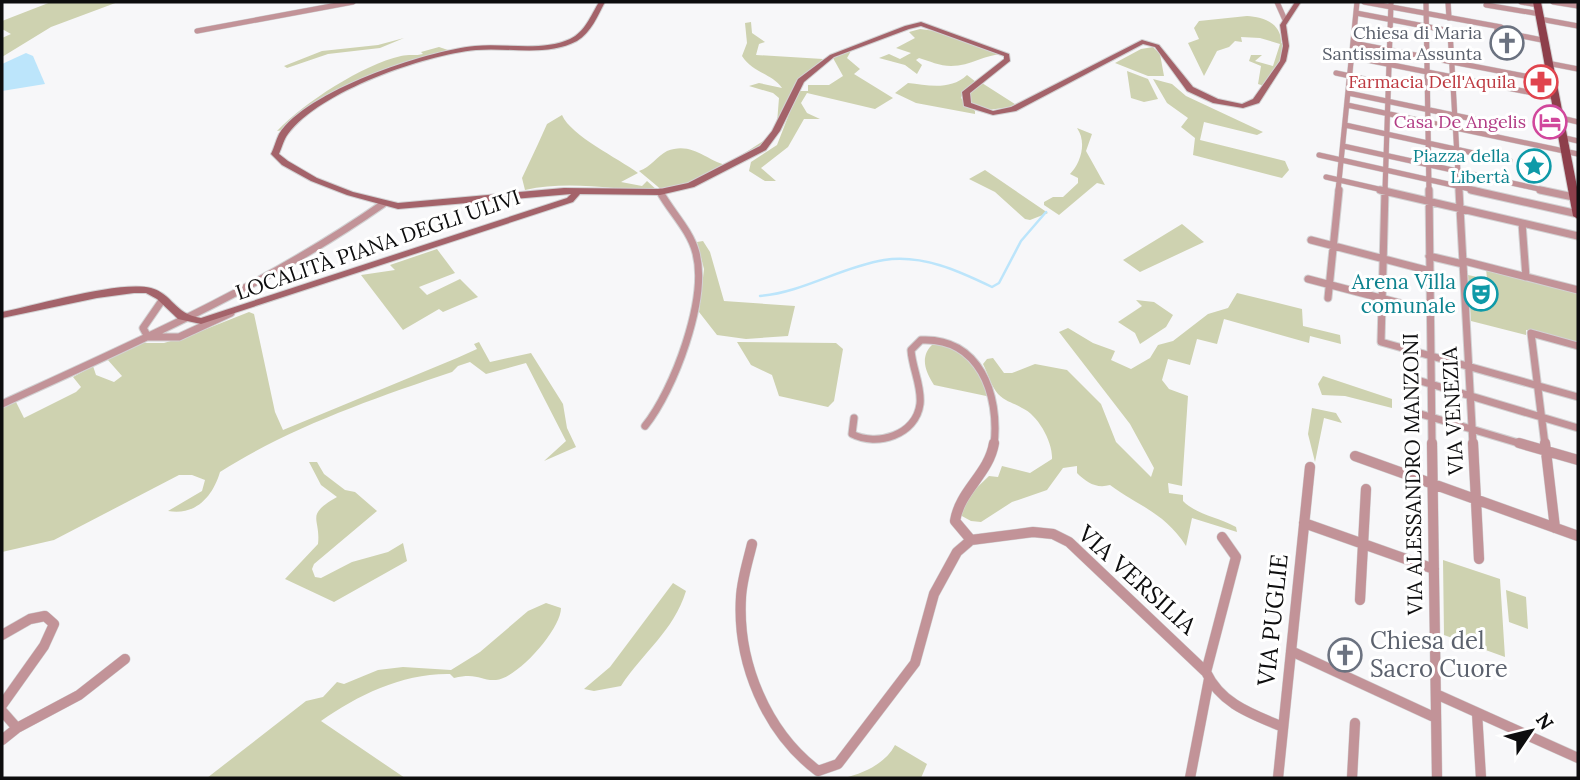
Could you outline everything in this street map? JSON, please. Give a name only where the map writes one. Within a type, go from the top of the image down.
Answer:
[{"type":"main road","points":[[602,2],[586,30],[575,39],[550,46],[473,48],[391,69],[344,89],[304,114],[276,142],[275,154],[283,164],[383,204],[418,206],[579,191],[660,192],[701,181],[763,148],[776,131],[801,81],[812,70],[842,51],[907,27],[929,26],[1007,55],[1008,60],[966,92],[964,97],[974,108],[993,113],[1013,109],[1038,98],[1134,44],[1144,42],[1157,46],[1183,83],[1194,92],[1221,103],[1244,106],[1256,101],[1283,60],[1286,46],[1282,28],[1298,2]]},
{"type":"main road","points":[[1537,3],[1553,97],[1578,214]]},
{"type":"main road","name":"LOCALITÀ PIANA DEGLI ULIVI","points":[[184,320],[201,321],[231,313],[570,200],[579,191]]},
{"type":"main road","points":[[2,315],[105,294],[145,290],[159,296],[184,320]]},
{"type":"street","points":[[197,31],[353,2]]},
{"type":"street","points":[[1277,2],[1285,20]]},
{"type":"street","points":[[1328,298],[1357,2]]},
{"type":"street","points":[[1364,2],[1391,4],[1542,40]]},
{"type":"street","name":"VIA ALESSANDRO MANZONI","points":[[1426,2],[1437,778]]},
{"type":"street","points":[[1448,2],[1449,18]]},
{"type":"street","points":[[1521,2],[1537,3]]},
{"type":"street","points":[[1553,2],[1578,6]]},
{"type":"street","points":[[1391,4],[1381,342],[1578,397]]},
{"type":"street","points":[[1486,5],[1578,26]]},
{"type":"street","points":[[1356,13],[1426,27]]},
{"type":"street","name":"VIA VENEZIA","points":[[1426,27],[1450,31],[1479,559]]},
{"type":"street","points":[[1353,43],[1551,81]]},
{"type":"street","points":[[1352,57],[1553,97]]},
{"type":"street","points":[[1547,63],[1578,69]]},
{"type":"street","points":[[1336,73],[1388,84]]},
{"type":"street","points":[[1348,93],[1492,123]]},
{"type":"street","points":[[1347,106],[1578,154]]},
{"type":"street","points":[[1557,117],[1578,121]]},
{"type":"street","points":[[1345,125],[1510,161]]},
{"type":"street","points":[[1561,137],[1578,141]]},
{"type":"street","points":[[1343,146],[1576,198]]},
{"type":"street","points":[[1319,155],[1578,214]]},
{"type":"street","points":[[1326,177],[1578,236]]},
{"type":"street","points":[[645,426],[654,418],[666,393],[696,299],[696,253],[660,192]]},
{"type":"street","name":"LOCALITÀ PIANA DEGLI ULIVI","points":[[184,320],[332,241],[383,204]]},
{"type":"street","points":[[1522,223],[1526,277]]},
{"type":"street","points":[[1311,240],[1430,271]]},
{"type":"street","points":[[1429,256],[1578,290]]},
{"type":"street","points":[[1308,279],[1430,312]]},
{"type":"street","points":[[148,337],[144,328],[159,296]]},
{"type":"street","points":[[148,337],[179,337],[231,313]]},
{"type":"street","points":[[2,404],[184,320]]},
{"type":"street","points":[[1556,528],[1531,333],[1578,346]]},
{"type":"street","points":[[752,544],[741,600],[746,648],[756,696],[800,761],[818,771],[838,764],[915,663],[934,594],[957,552],[971,540],[956,521],[959,497],[981,477],[995,444],[996,412],[986,381],[971,359],[956,344],[943,338],[921,340],[911,351],[911,369],[920,405],[916,415],[889,440],[866,442],[852,434],[855,418]]},
{"type":"street","points":[[1407,377],[1578,428]]},
{"type":"street","points":[[1414,412],[1578,460]]},
{"type":"street","points":[[1355,456],[1578,536]]},
{"type":"street","name":"VIA PUGLIE","points":[[1278,778],[1310,467]]},
{"type":"street","points":[[1360,600],[1366,489]]},
{"type":"street","points":[[1304,523],[1434,569]]},
{"type":"street","name":"VIA VERSILIA","points":[[971,540],[1033,532],[1053,534],[1069,542],[1239,708],[1283,727]]},
{"type":"street","points":[[1190,778],[1208,676],[1236,557],[1222,537]]},
{"type":"street","points":[[2,635],[30,619],[45,616],[54,624],[50,638],[5,694],[2,705]]},
{"type":"street","points":[[1291,651],[1436,718]]},
{"type":"street","points":[[2,740],[17,728],[79,695],[125,659]]},
{"type":"street","points":[[1436,694],[1578,758]]},
{"type":"street","points":[[2,711],[17,728]]},
{"type":"street","points":[[1478,713],[1481,778]]},
{"type":"street","points":[[1352,778],[1355,723]]},
{"type":"green space","points":[[51,2],[118,2],[51,27],[2,57],[2,38],[11,34],[2,29],[2,21]]},
{"type":"green space","points":[[1247,16],[1270,22],[1278,30],[1281,43],[1285,44],[1284,56],[1264,86],[1258,84],[1261,66],[1249,61],[1251,55],[1262,55],[1255,61],[1273,66],[1280,44],[1260,38],[1241,37],[1242,42],[1235,41],[1229,47],[1217,51],[1204,76],[1188,43],[1199,39],[1194,28],[1199,21]]},
{"type":"green space","points":[[751,22],[752,33],[765,42],[759,44],[756,55],[823,59],[795,84],[777,123],[779,98],[773,93],[749,86],[759,83],[782,88],[742,56],[747,43],[745,23]]},
{"type":"green space","points":[[920,29],[943,32],[1004,54],[951,66],[919,58],[916,60],[922,65],[917,74],[905,65],[879,58],[889,54],[900,59],[911,53],[896,48],[915,38],[909,32]]},
{"type":"green space","points":[[404,38],[380,48],[328,54],[287,68],[284,66],[322,51],[378,45]]},
{"type":"green space","points":[[439,47],[448,50],[350,84],[320,100],[284,130],[277,131],[318,97],[369,67],[404,55],[423,54],[421,52]]},
{"type":"green space","points":[[1153,47],[1160,54],[1164,76],[1148,76],[1115,63],[1141,49]]},
{"type":"green space","points":[[851,51],[847,58],[860,69],[854,74],[893,98],[875,109],[807,93],[801,103],[807,113],[820,119],[804,119],[788,147],[761,168],[776,181],[765,181],[749,171],[751,162],[777,145],[798,91],[808,91],[808,85],[829,85],[843,76],[833,58]]},
{"type":"green space","points":[[1127,71],[1148,79],[1158,99],[1144,102],[1131,98]]},
{"type":"green space","points":[[967,75],[976,82],[964,90],[961,98],[975,114],[916,103],[895,93],[908,83],[946,85]]},
{"type":"green space","points":[[1153,79],[1172,84],[1186,96],[1263,132],[1257,135],[1204,122],[1200,140],[1285,161],[1289,170],[1282,178],[1193,155],[1195,138],[1181,127],[1188,118],[1167,103]]},
{"type":"green space","points":[[982,83],[1018,106],[988,110],[970,104],[967,94]]},
{"type":"green space","points":[[562,115],[585,139],[638,173],[621,182],[642,186],[647,181],[658,191],[575,186],[525,190],[522,178],[547,124]]},
{"type":"green space","points":[[1077,128],[1092,134],[1086,151],[1105,185],[1097,183],[1059,215],[1044,205],[1044,202],[1053,197],[1063,197],[1078,183],[1078,178],[1070,174],[1077,164],[1082,146]]},
{"type":"green space","points":[[771,136],[770,140],[710,177],[663,191],[639,171],[663,153],[684,148],[726,165]]},
{"type":"green space","points":[[985,170],[1048,213],[1030,220],[1025,219],[995,192],[969,179]]},
{"type":"green space","points":[[1182,224],[1204,242],[1140,272],[1123,260]]},
{"type":"green space","points":[[703,241],[710,252],[724,301],[795,306],[788,336],[746,339],[717,335],[699,312],[704,269],[697,242]]},
{"type":"green space","points":[[437,249],[455,273],[419,287],[427,295],[460,279],[478,297],[443,312],[439,309],[403,330],[361,275],[395,270],[390,265]]},
{"type":"green space","points":[[1486,268],[1578,291],[1578,344],[1526,330],[1526,335],[1471,321],[1468,275],[1487,279]]},
{"type":"green space","points":[[1237,293],[1302,309],[1303,326],[1340,335],[1341,344],[1310,336],[1309,343],[1224,319],[1217,344],[1197,339],[1190,365],[1168,359],[1162,380],[1169,389],[1188,396],[1182,486],[1168,483],[1169,493],[1183,495],[1183,501],[1189,506],[1236,527],[1237,532],[1192,518],[1186,546],[1161,518],[1110,485],[1100,486],[1088,482],[1077,473],[1077,466],[1063,468],[1047,490],[1012,502],[981,522],[971,521],[960,515],[961,503],[989,476],[998,477],[1002,466],[1030,473],[1052,459],[1050,445],[1039,423],[1028,412],[1004,399],[991,384],[983,364],[987,359],[993,358],[1004,373],[1012,373],[1035,364],[1067,370],[1101,404],[1116,442],[1151,477],[1154,468],[1130,424],[1059,332],[1068,328],[1093,343],[1115,351],[1111,360],[1131,369],[1150,358],[1158,345],[1173,341],[1208,314],[1228,308]]},
{"type":"green space","points":[[1136,300],[1154,302],[1173,315],[1166,327],[1140,344],[1135,333],[1118,322],[1142,306]]},
{"type":"green space","points":[[249,312],[254,314],[275,412],[283,430],[457,358],[477,349],[474,344],[479,342],[490,362],[531,353],[563,404],[567,428],[576,447],[544,461],[566,441],[526,363],[486,374],[470,362],[458,366],[452,372],[333,415],[275,441],[220,472],[208,496],[195,507],[178,512],[168,511],[202,491],[205,480],[192,475],[179,475],[54,540],[2,552],[2,406],[15,400],[24,418],[76,392],[81,387],[73,377],[93,366],[96,375],[114,382],[122,376],[107,359],[143,343],[164,343]]},
{"type":"green space","points":[[947,341],[975,367],[991,397],[934,385],[926,369],[926,353],[934,343]]},
{"type":"green space","points":[[737,342],[836,343],[843,349],[834,401],[828,407],[779,396],[772,375],[751,365]]},
{"type":"green space","points":[[1323,376],[1392,399],[1392,408],[1345,396],[1322,395],[1318,384]]},
{"type":"green space","points":[[1312,408],[1336,413],[1342,423],[1324,418],[1315,462],[1308,434]]},
{"type":"green space","points":[[309,462],[317,462],[324,474],[345,490],[355,492],[377,511],[314,564],[312,569],[315,577],[321,578],[352,562],[388,552],[403,543],[407,561],[334,602],[285,579],[318,544],[317,513],[337,497],[321,485]]},
{"type":"green space","points":[[1443,560],[1500,579],[1505,657],[1444,635]]},
{"type":"green space","points":[[673,583],[686,591],[674,618],[621,686],[594,691],[584,689],[610,667]]},
{"type":"green space","points":[[1506,590],[1526,597],[1528,629],[1509,622]]},
{"type":"green space","points":[[546,603],[561,608],[554,628],[526,662],[505,677],[496,680],[474,676],[454,678],[450,674],[415,677],[366,694],[321,721],[405,778],[207,778],[306,701],[323,697],[337,682],[344,684],[378,670],[403,667],[451,670],[480,652],[528,611]]},
{"type":"green space","points":[[895,745],[927,764],[921,778],[844,778],[873,767],[891,752]]},
{"type":"water","points":[[26,53],[33,56],[45,84],[2,91],[2,64]]},
{"type":"waterway","points":[[760,296],[792,290],[868,263],[898,259],[940,265],[992,287],[999,283],[1021,241],[1046,212]]},
{"type":"place","name":"Chiesa di Maria Santissima Assunta","points":[[1507,43]]},
{"type":"place","name":"Farmacia Dell'Aquila","points":[[1541,82]]},
{"type":"place","name":"Casa De Angelis","points":[[1550,122]]},
{"type":"place","name":"Piazza della Libertà","points":[[1534,166]]},
{"type":"place","name":"Arena Villa comunale","points":[[1481,294]]},
{"type":"place","name":"Chiesa del Sacro Cuore","points":[[1345,655]]}]
